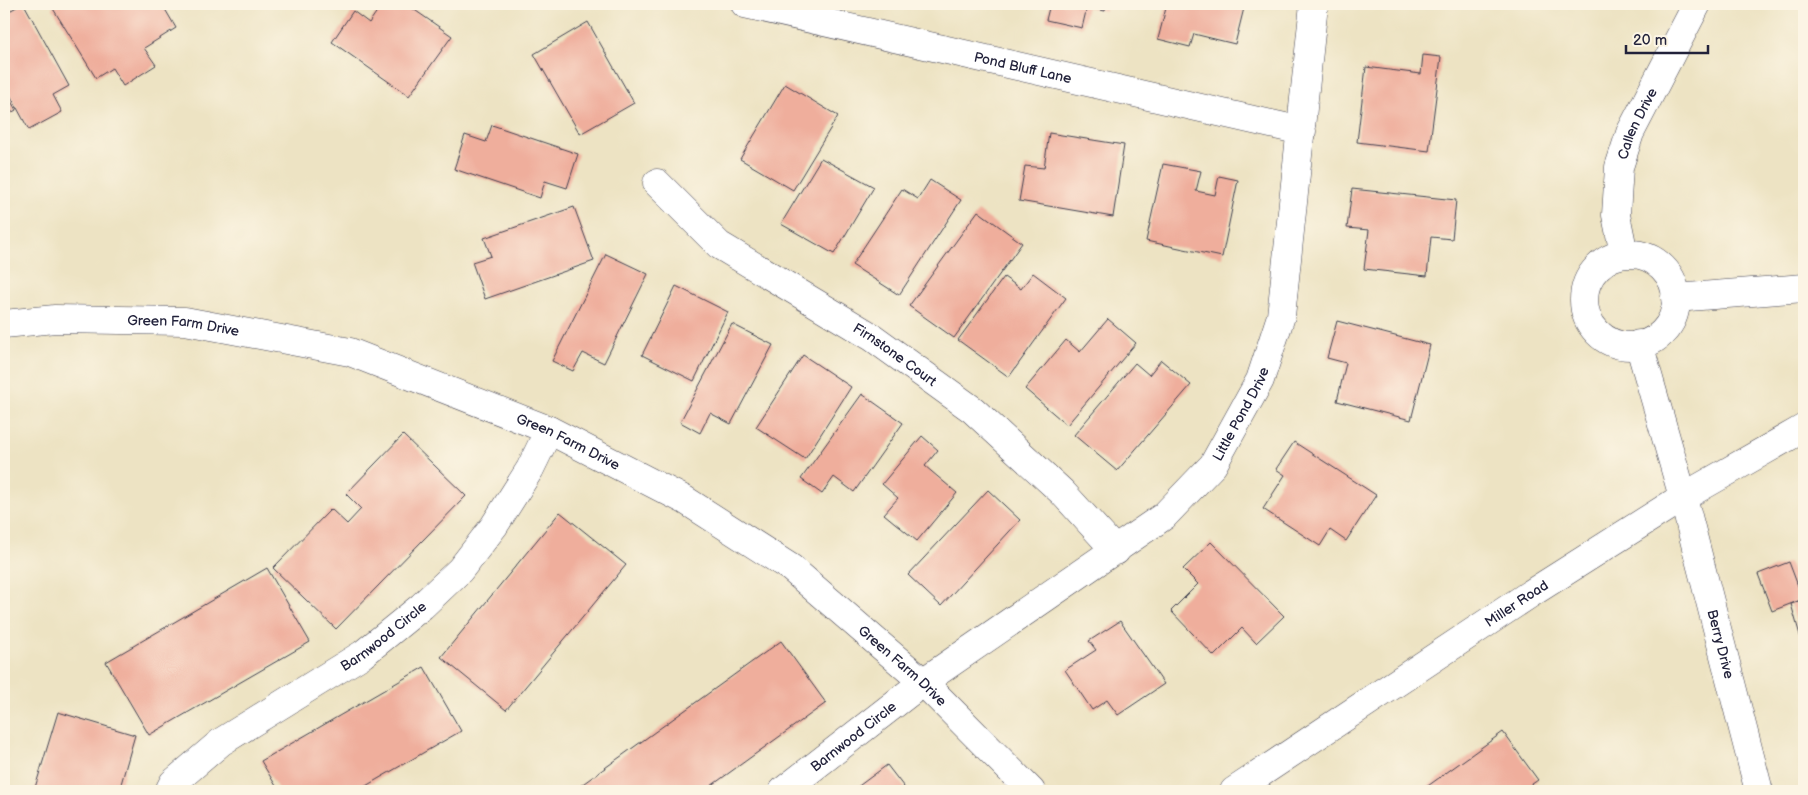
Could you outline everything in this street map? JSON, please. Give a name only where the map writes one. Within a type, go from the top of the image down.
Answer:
[{"type":"street","name":"Pond Bluff Lane","points":[[745,4],[1302,130]]},
{"type":"street","name":"Little Pond Drive","points":[[923,682],[1116,551],[1164,516],[1212,465],[1260,380],[1280,316],[1302,130],[1314,4]]},
{"type":"street","name":"Callen Drive","points":[[1624,254],[1616,215],[1619,167],[1630,133],[1697,4]]},
{"type":"street","name":"Firnstone Court","points":[[657,183],[719,245],[872,337],[973,410],[1062,492],[1116,551]]},
{"type":"street","points":[[1624,254],[1640,255],[1654,261],[1666,272],[1674,286],[1676,298],[1673,317],[1664,331],[1651,341],[1639,344],[1622,345],[1608,340],[1597,332],[1589,320],[1584,306],[1589,278],[1598,266],[1610,258],[1624,254]]},
{"type":"street","points":[[1676,298],[1804,288]]},
{"type":"street","name":"Green Farm Drive","points":[[4,324],[55,319],[185,321],[340,350],[350,352],[549,430],[685,500],[791,568],[923,682],[1031,791]]},
{"type":"street","points":[[1639,344],[1683,497]]},
{"type":"street","name":"Miller Road","points":[[1234,791],[1530,594],[1683,497],[1804,428]]},
{"type":"street","name":"Barnwood Circle","points":[[169,791],[173,783],[220,742],[363,654],[422,606],[460,570],[494,526],[530,469],[549,430]]},
{"type":"street","name":"Berry Drive","points":[[1683,497],[1759,791]]},
{"type":"street","name":"Barnwood Circle","points":[[782,791],[923,682]]},
{"type":"building","points":[[24,4],[69,86],[53,95],[62,112],[29,130],[4,84],[4,14]]},
{"type":"building","points":[[57,4],[162,4],[176,28],[144,48],[156,65],[123,86],[112,68],[96,78],[52,7]]},
{"type":"building","points":[[382,4],[406,4],[452,36],[409,96],[332,42],[353,11],[369,23]]},
{"type":"building","points":[[1050,4],[1106,4],[1105,11],[1087,7],[1082,28],[1046,20]]},
{"type":"building","points":[[1167,4],[1245,4],[1235,44],[1194,34],[1190,47],[1158,39]]},
{"type":"building","points":[[588,22],[634,103],[580,134],[534,54]]},
{"type":"building","points":[[1423,55],[1441,57],[1429,151],[1357,142],[1366,67],[1421,74]]},
{"type":"building","points":[[785,84],[838,116],[793,190],[740,159]]},
{"type":"building","points":[[4,89],[16,110],[4,117]]},
{"type":"building","points":[[492,125],[578,154],[567,188],[545,181],[540,198],[454,169],[465,135],[486,142]]},
{"type":"building","points":[[1049,133],[1124,145],[1113,217],[1019,201],[1025,166],[1044,168]]},
{"type":"building","points":[[821,158],[874,187],[834,254],[781,224]]},
{"type":"building","points":[[1163,164],[1201,171],[1196,191],[1215,195],[1219,176],[1238,180],[1222,257],[1146,241]]},
{"type":"building","points":[[930,180],[961,200],[899,295],[852,265],[902,189],[918,199]]},
{"type":"building","points":[[1352,189],[1456,200],[1452,239],[1431,237],[1427,276],[1364,269],[1369,230],[1347,228]]},
{"type":"building","points":[[574,207],[594,261],[485,299],[472,262],[491,256],[484,238]]},
{"type":"building","points":[[978,211],[1022,243],[954,338],[909,306]]},
{"type":"building","points":[[606,254],[648,274],[604,363],[583,353],[573,371],[552,361]]},
{"type":"building","points":[[1033,273],[1066,298],[1009,377],[958,340],[1004,277],[1021,289]]},
{"type":"building","points":[[676,286],[728,312],[694,381],[642,355]]},
{"type":"building","points":[[1108,319],[1136,343],[1067,425],[1025,389],[1066,340],[1080,352]]},
{"type":"building","points":[[1337,321],[1430,345],[1411,420],[1337,401],[1346,363],[1327,358]]},
{"type":"building","points":[[732,324],[773,345],[731,424],[710,413],[700,433],[680,422]]},
{"type":"building","points":[[803,355],[851,387],[805,459],[756,427]]},
{"type":"building","points":[[1161,360],[1191,385],[1117,471],[1074,435],[1135,363],[1149,375]]},
{"type":"building","points":[[862,394],[903,423],[854,492],[834,477],[822,494],[801,479]]},
{"type":"building","points":[[403,435],[466,496],[336,629],[273,568],[331,509],[347,524],[361,509],[346,494]]},
{"type":"building","points":[[922,436],[938,450],[925,466],[957,493],[917,541],[884,514],[898,498],[882,484]]},
{"type":"building","points":[[1294,442],[1376,495],[1346,541],[1330,530],[1320,546],[1263,509],[1285,475],[1276,469]]},
{"type":"building","points":[[988,490],[1020,520],[941,606],[908,575]]},
{"type":"building","points":[[560,512],[626,565],[506,710],[441,657]]},
{"type":"building","points":[[1211,542],[1284,616],[1256,643],[1242,628],[1214,656],[1171,611],[1198,584],[1183,569]]},
{"type":"building","points":[[1789,562],[1803,599],[1772,611],[1758,574]]},
{"type":"building","points":[[267,568],[310,642],[149,735],[106,662]]},
{"type":"building","points":[[1804,600],[1804,649],[1791,604]]},
{"type":"building","points":[[1120,621],[1164,684],[1118,715],[1107,700],[1092,710],[1065,670],[1096,650],[1089,641]]},
{"type":"building","points":[[781,641],[826,703],[704,791],[573,791]]},
{"type":"building","points":[[424,667],[461,731],[357,791],[279,791],[261,761]]},
{"type":"building","points":[[58,712],[135,735],[119,791],[34,791]]},
{"type":"building","points":[[1503,732],[1538,780],[1522,791],[1427,791],[1425,788]]},
{"type":"building","points":[[887,765],[907,791],[852,791]]}]
